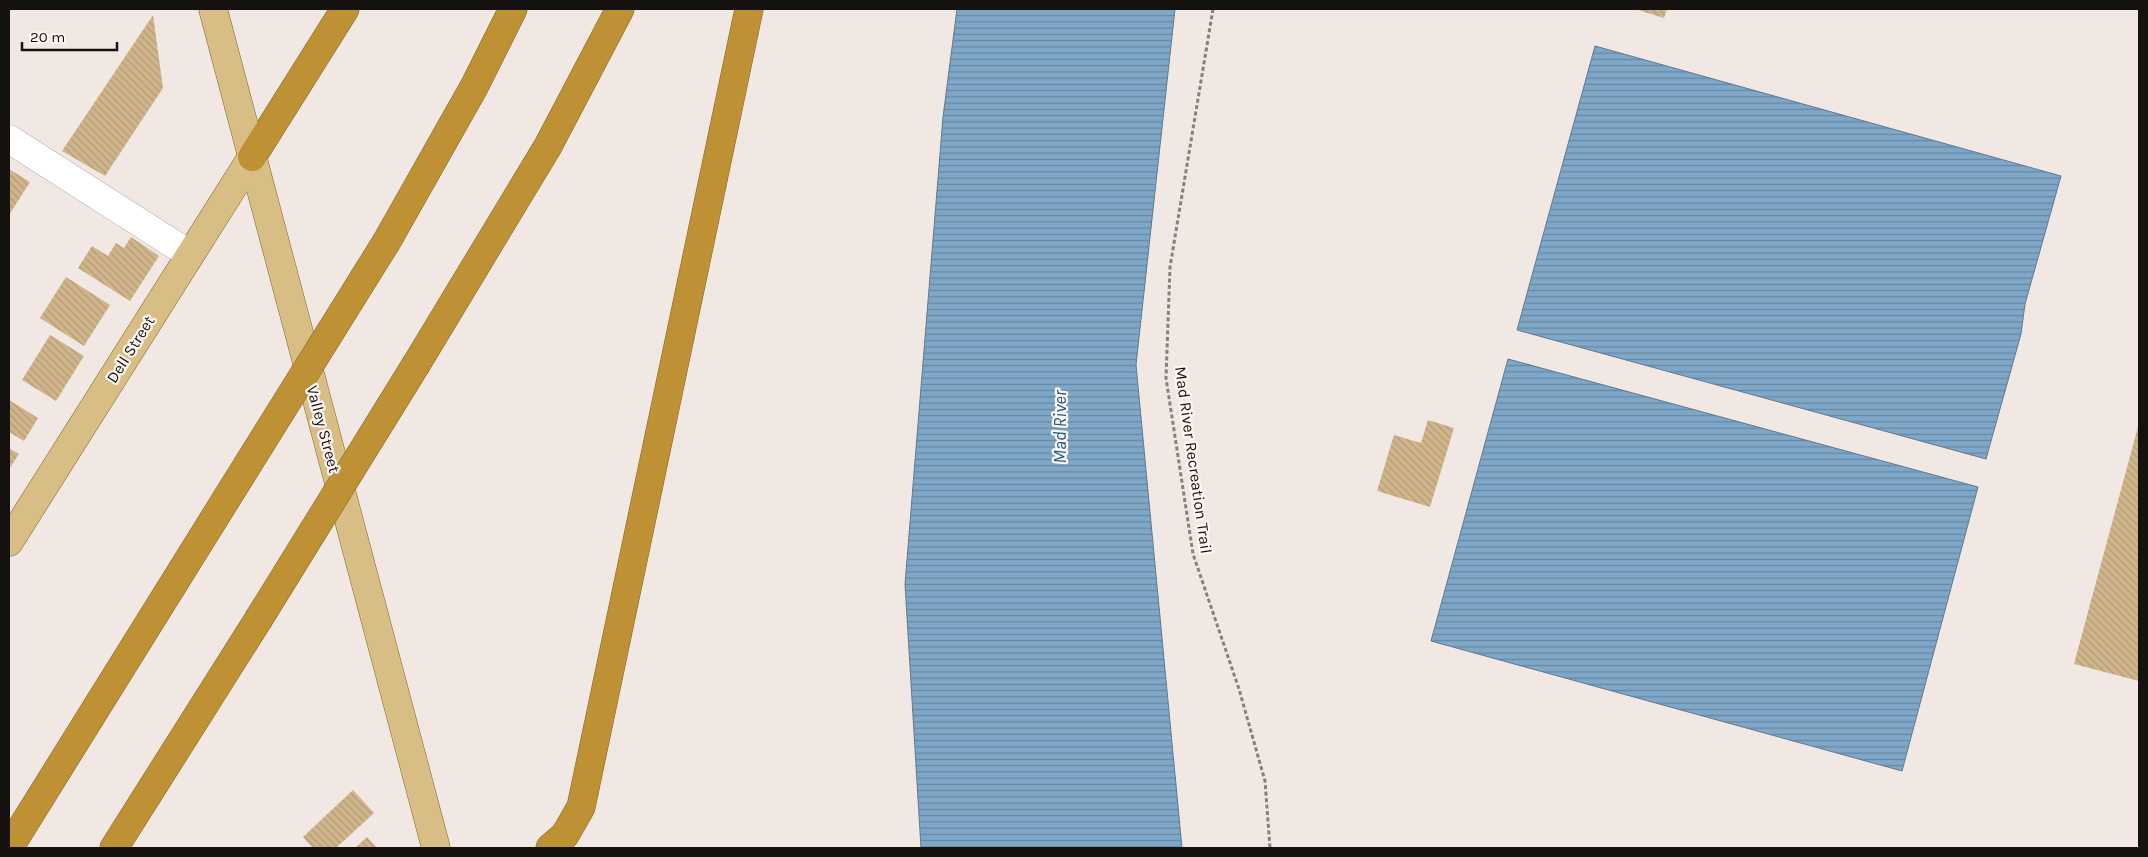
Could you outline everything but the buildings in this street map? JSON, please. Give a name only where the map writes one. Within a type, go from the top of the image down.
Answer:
[{"type":"highway","points":[[252,157],[345,9]]},
{"type":"highway","points":[[9,848],[387,241],[474,87],[513,9]]},
{"type":"highway","points":[[114,848],[418,363],[548,146],[620,9]]},
{"type":"highway","points":[[550,848],[565,835],[582,807],[749,9]]},
{"type":"main road","name":"Valley Street","points":[[213,9],[436,848]]},
{"type":"main road","name":"Dell Street","points":[[9,542],[189,254],[252,157]]},
{"type":"lane","points":[[9,139],[189,254]]},
{"type":"path","name":"Mad River Recreation Trail","points":[[1213,9],[1170,267],[1166,378],[1193,554],[1239,689],[1265,781],[1270,848]]},
{"type":"water","name":"Mad River","points":[[957,9],[1175,9],[1136,365],[1182,848],[921,848],[905,584],[943,117]]},
{"type":"water","points":[[1595,46],[2061,176],[2025,304],[2021,334],[1986,459],[1517,330]]},
{"type":"water","points":[[1508,359],[1978,487],[1902,771],[1431,641]]}]
